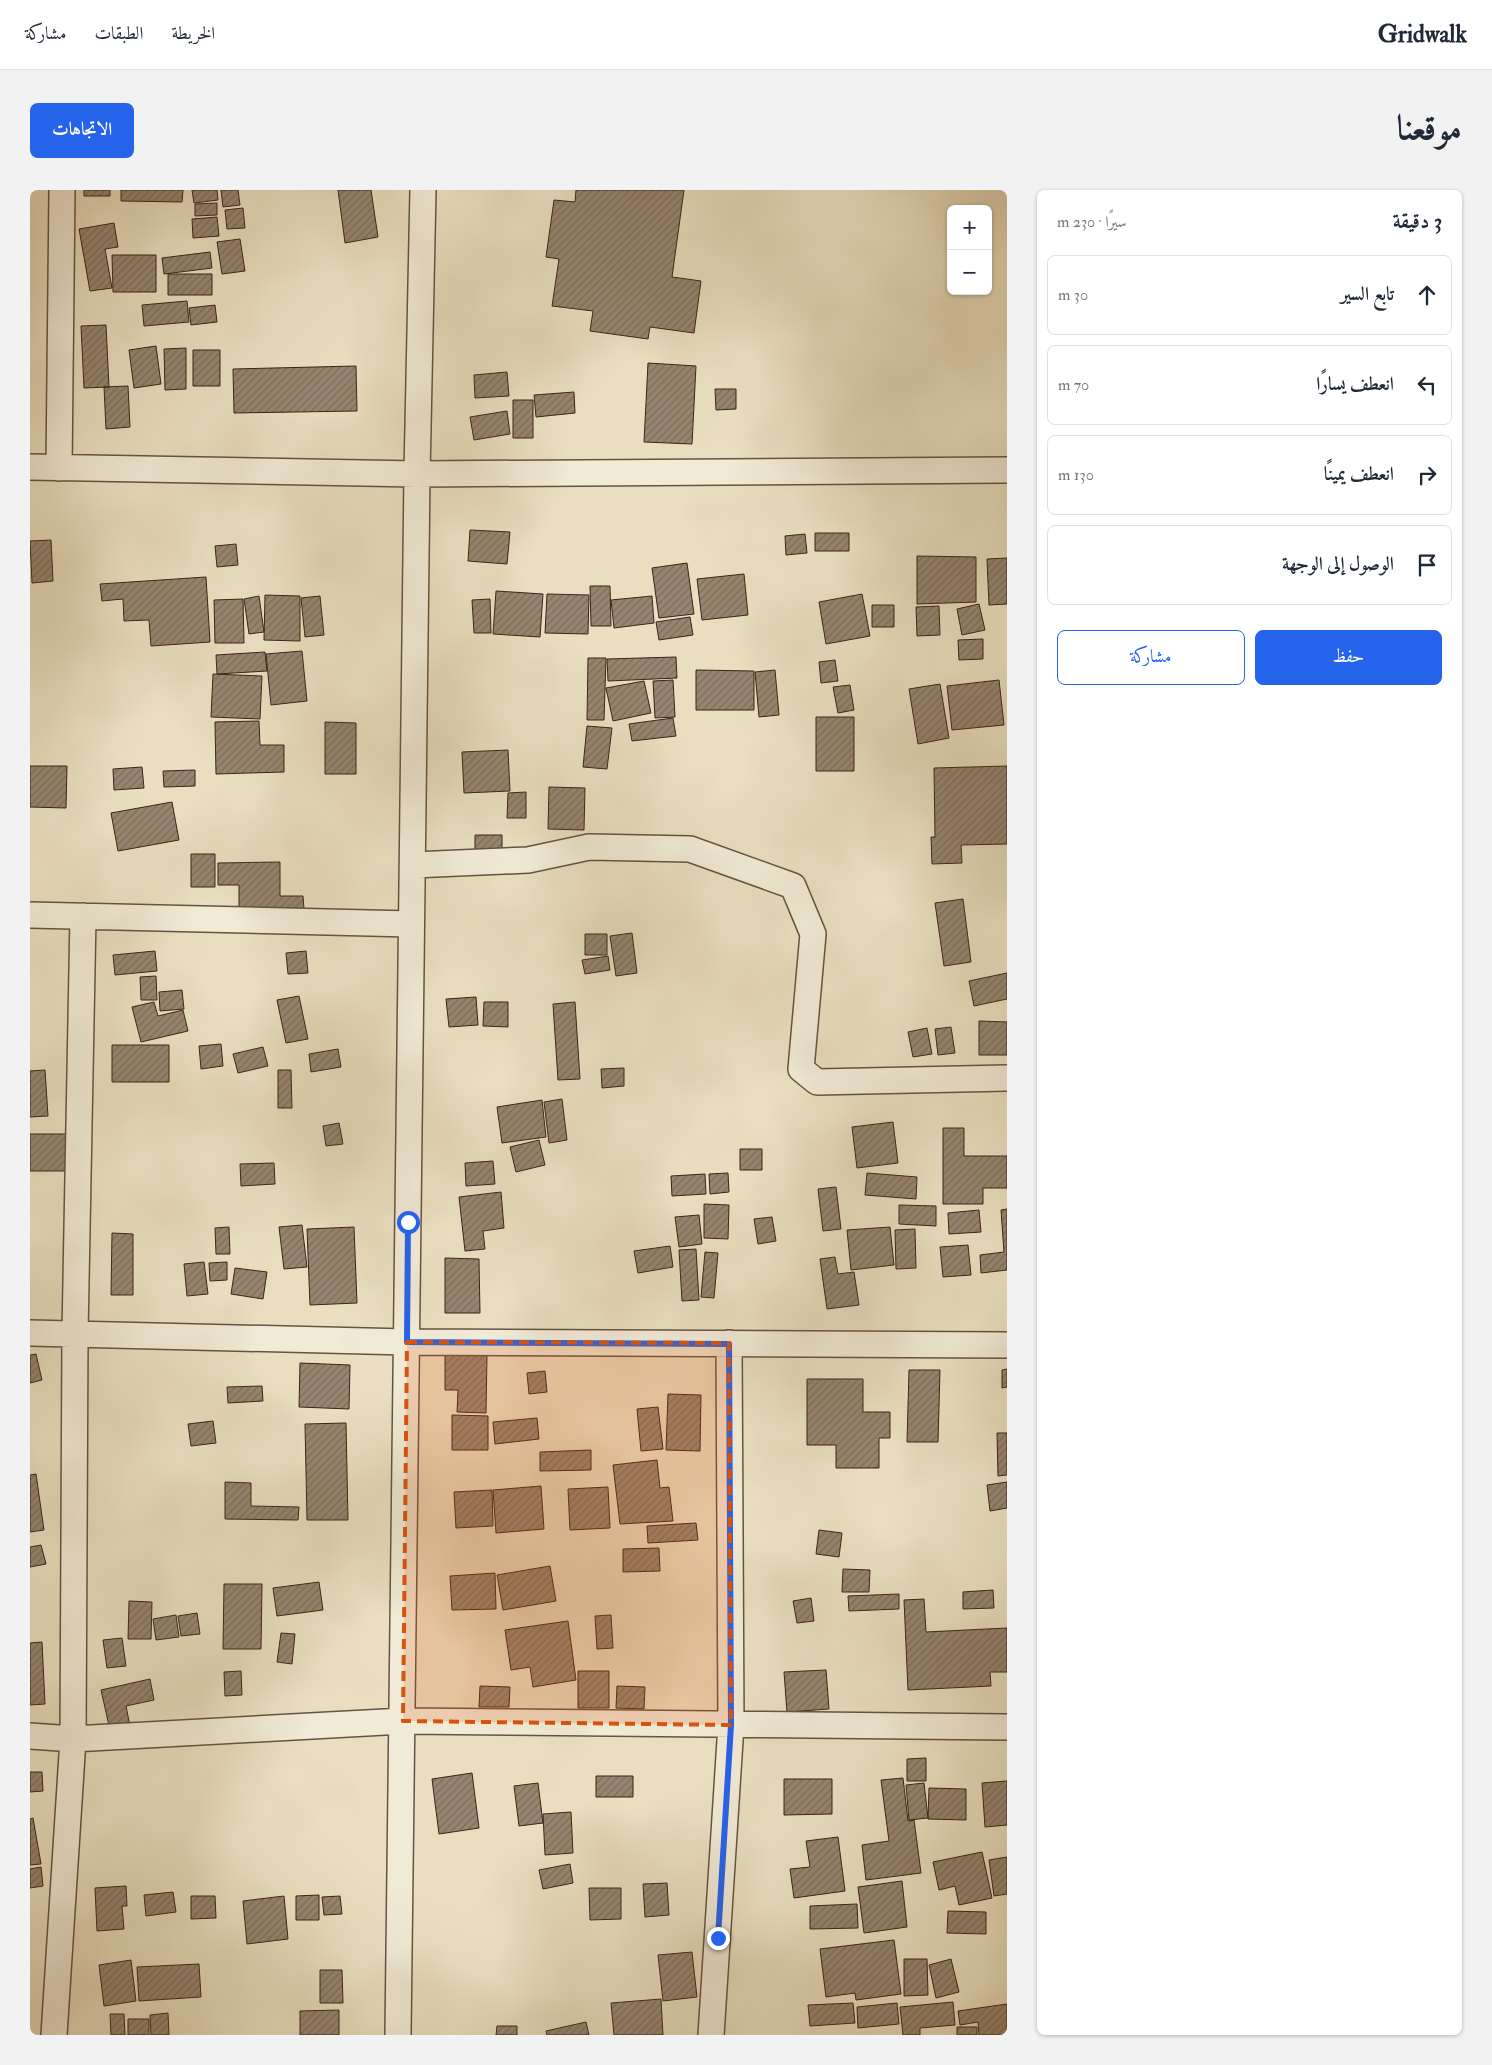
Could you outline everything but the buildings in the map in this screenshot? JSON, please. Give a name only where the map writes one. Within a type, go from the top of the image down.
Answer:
[{"type":"street","points":[[59,468],[62,190]]},
{"type":"street","points":[[398,2035],[411,924],[414,865],[417,474],[423,190]]},
{"type":"street","points":[[30,467],[417,474],[1007,470]]},
{"type":"street","points":[[414,865],[528,860],[589,847],[690,849],[793,886],[813,934],[801,1069],[817,1082],[1007,1078]]},
{"type":"street","points":[[30,915],[411,924]]},
{"type":"street","points":[[54,2035],[73,1739],[75,1333],[83,916]]},
{"type":"street","points":[[30,1333],[407,1342],[1007,1346]]},
{"type":"street","points":[[712,2035],[731,1725],[729,1344]]},
{"type":"street","points":[[30,1736],[73,1739],[403,1721],[1007,1728]]},
{"type":"highlighted area","points":[[407,1342],[729,1343],[731,1725],[403,1721]]},
{"type":"route","points":[[408,1222],[407,1342],[729,1344],[731,1725],[718,1938]]}]
